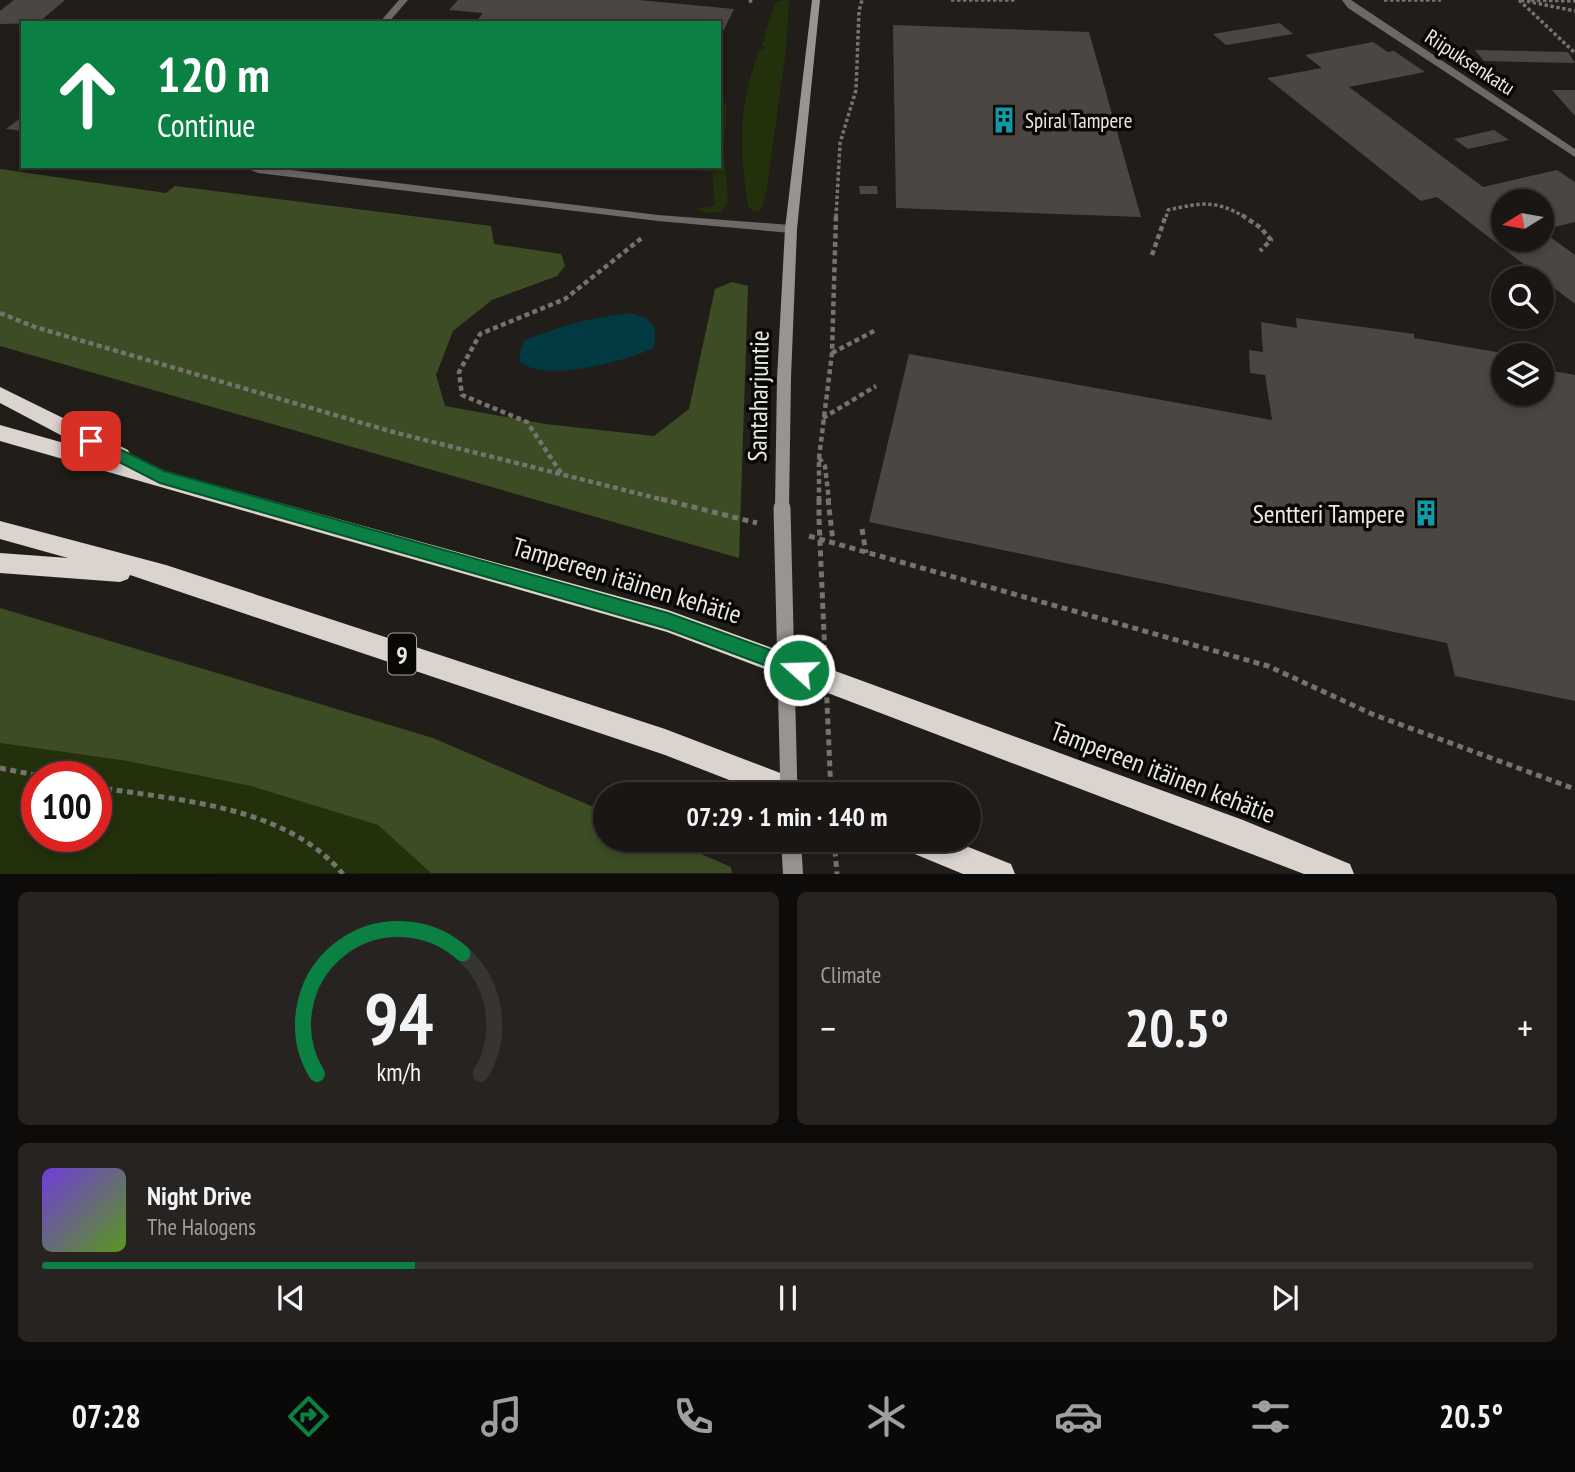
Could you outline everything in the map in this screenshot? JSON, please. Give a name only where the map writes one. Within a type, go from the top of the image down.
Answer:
[{"type":"highway","points":[[0,394],[160,476]]},
{"type":"highway","name":"Tampereen itäinen kehätie","points":[[0,433],[668,621],[1243,834],[1340,873]]},
{"type":"highway","name":"9","points":[[0,530],[166,575],[665,742],[768,782]]},
{"type":"highway","points":[[0,563],[166,575]]},
{"type":"highway","points":[[946,852],[1001,873]]},
{"type":"main road","name":"Santaharjuntie","points":[[789,782],[782,508],[784,378],[791,229],[816,0]]},
{"type":"main road","points":[[792,852],[793,873]]},
{"type":"street","points":[[385,21],[404,0]]},
{"type":"street","name":"Riipuksenkatu","points":[[1346,0],[1351,6],[1575,154]]},
{"type":"street","points":[[252,168],[658,218],[791,229]]},
{"type":"path","points":[[830,782],[819,519],[819,458],[832,354],[837,165],[840,143],[856,90],[859,10],[862,0]]},
{"type":"path","points":[[951,0],[1015,0]]},
{"type":"path","points":[[1519,0],[1575,11]]},
{"type":"path","points":[[1519,0],[1575,53]]},
{"type":"path","points":[[1527,0],[1575,1]]},
{"type":"path","points":[[1152,255],[1168,210],[1210,202],[1249,219],[1266,231],[1271,240],[1260,251]]},
{"type":"path","points":[[561,474],[527,422],[462,395],[458,372],[480,334],[565,299],[640,241],[658,218]]},
{"type":"path","points":[[0,313],[35,327],[394,432],[760,524]]},
{"type":"path","points":[[832,354],[876,330]]},
{"type":"path","points":[[822,419],[876,386]]},
{"type":"path","points":[[819,458],[825,466],[832,542]]},
{"type":"path","points":[[862,530],[866,552]]},
{"type":"path","points":[[796,533],[1268,666],[1372,714],[1575,789]]},
{"type":"path","points":[[0,768],[21,772]]},
{"type":"path","points":[[112,790],[238,814],[280,829],[321,850],[343,873]]},
{"type":"path","points":[[835,852],[837,873]]},
{"type":"green space","points":[[789,0],[786,49],[766,195],[761,210],[754,212],[748,206],[743,164],[744,109],[759,50],[766,48],[762,45],[774,5],[779,1]]},
{"type":"green space","points":[[721,101],[727,104],[724,148],[728,201],[721,212],[704,213],[696,208],[715,206],[712,172],[700,171],[701,168],[721,168]]},
{"type":"green space","points":[[0,169],[166,193],[175,186],[491,226],[494,244],[561,254],[565,266],[557,276],[492,300],[453,331],[436,375],[445,406],[545,424],[654,436],[689,409],[715,289],[732,282],[748,286],[739,558],[0,346]]},
{"type":"green space","points":[[0,608],[433,738],[593,807],[593,852],[697,852],[731,867],[732,873],[431,873],[378,825],[251,786],[127,761],[0,743]]},
{"type":"green space","points":[[0,743],[127,761],[251,786],[378,825],[431,873],[0,874]]},
{"type":"water","points":[[630,313],[646,318],[655,328],[654,348],[586,368],[548,370],[532,368],[520,362],[520,352],[525,340],[577,323]]},
{"type":"building","points":[[14,0],[65,0],[40,21],[0,24],[0,11]]},
{"type":"building","points":[[458,0],[639,0],[734,9],[721,36],[721,21],[477,21],[483,13],[449,10]]},
{"type":"building","points":[[1280,23],[1293,34],[1226,45],[1213,34]]},
{"type":"building","name":"Spiral Tampere","points":[[893,25],[1089,32],[1141,217],[896,208]]},
{"type":"building","points":[[1373,42],[1388,52],[1394,51],[1425,72],[1349,87],[1483,187],[1557,170],[1575,182],[1575,222],[1554,227],[1554,189],[1491,189],[1491,239],[1437,197],[1421,201],[1267,78],[1322,68],[1305,55]]},
{"type":"building","points":[[1475,50],[1568,52],[1575,63],[1484,61]]},
{"type":"building","points":[[1552,90],[1575,90],[1575,116]]},
{"type":"building","points":[[21,118],[21,131],[6,129]]},
{"type":"building","points":[[1494,130],[1509,140],[1468,149],[1454,139]]},
{"type":"building","points":[[859,186],[877,186],[878,194],[860,194]]},
{"type":"building","points":[[1554,240],[1575,255],[1575,304],[1554,288],[1554,266],[1526,266],[1508,252],[1554,252]]},
{"type":"building","points":[[1296,318],[1414,334],[1414,338],[1491,351],[1491,406],[1554,406],[1554,371],[1575,375],[1575,701],[1455,676],[1447,643],[869,522],[909,354],[1272,420],[1265,375],[1250,373],[1249,350],[1263,352],[1261,322],[1297,328]]},
{"type":"place","name":"Spiral Tampere","points":[[1004,120]]},
{"type":"place","name":"Sentteri Tampere","points":[[1426,513]]},
{"type":"route","points":[[91,441],[160,476],[668,621],[799,670]]}]
